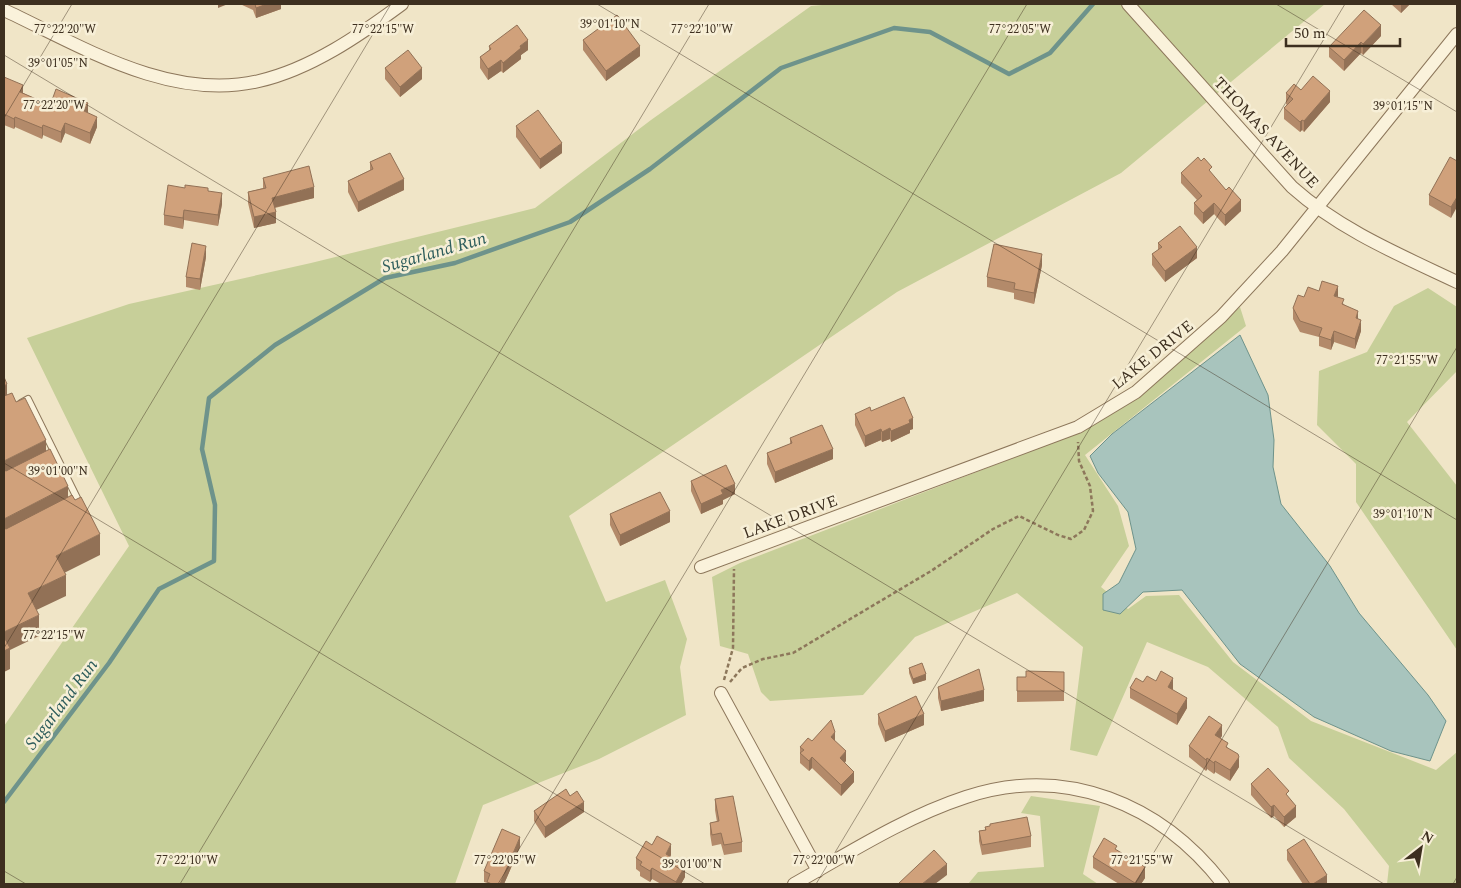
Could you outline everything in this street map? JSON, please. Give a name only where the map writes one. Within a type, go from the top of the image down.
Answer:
[{"type":"street","points":[[4,10],[133,69],[172,80],[216,85],[259,81],[296,68],[328,53],[402,4]]},
{"type":"street","name":"THOMAS AVENUE","points":[[1128,4],[1292,188],[1316,208],[1376,243],[1457,282]]},
{"type":"street","name":"LAKE DRIVE","points":[[701,567],[1078,427],[1136,392],[1221,317],[1282,251],[1457,34]]},
{"type":"street","points":[[721,693],[818,870]]},
{"type":"street","points":[[794,884],[901,826],[967,797],[1016,787],[1046,786],[1073,788],[1100,794],[1127,804],[1174,833],[1196,852],[1223,884]]},
{"type":"lane","points":[[12,408],[28,400],[81,506],[72,510]]},
{"type":"lane","points":[[50,464],[58,460]]},
{"type":"path","points":[[721,693],[742,668],[763,659],[793,653],[931,571],[993,529],[1019,516],[1058,535],[1071,539],[1084,530],[1093,511],[1090,486],[1079,461],[1078,427]]},
{"type":"path","points":[[721,693],[733,648],[734,566],[730,556]]},
{"type":"green space","points":[[833,4],[1325,4],[1121,173],[897,292],[569,516],[606,602],[665,580],[687,639],[680,667],[686,715],[599,759],[483,805],[455,884],[4,884],[4,726],[129,546],[27,338],[129,304],[311,263],[535,208],[651,120],[811,6]]},
{"type":"green space","points":[[1428,288],[1457,307],[1457,371],[1407,422],[1457,486],[1457,650],[1356,502],[1356,464],[1317,425],[1319,371],[1367,352],[1394,306]]},
{"type":"green space","points":[[1240,307],[1246,326],[1085,455],[1118,506],[1129,546],[1101,587],[1128,609],[1146,596],[1179,595],[1233,662],[1311,721],[1436,770],[1457,752],[1457,884],[1387,884],[1389,866],[1344,809],[1289,758],[1278,727],[1208,667],[1147,642],[1097,756],[1070,750],[1083,647],[1017,593],[915,637],[863,695],[770,701],[761,692],[748,654],[720,646],[712,577],[740,563],[1083,431],[1151,385]]},
{"type":"green space","points":[[1031,796],[1100,806],[1083,874],[1098,884],[968,884],[978,872],[1044,867],[1040,816],[1021,813]]},
{"type":"water","points":[[1240,335],[1268,395],[1274,440],[1273,467],[1281,504],[1330,566],[1359,613],[1428,695],[1446,721],[1430,761],[1391,751],[1314,717],[1240,664],[1182,590],[1143,592],[1120,614],[1103,610],[1103,594],[1119,583],[1136,549],[1128,512],[1098,473],[1090,456],[1112,434]]},
{"type":"building","points":[[255,4],[267,4],[256,8]]},
{"type":"building","points":[[1364,10],[1381,25],[1344,60],[1329,47]]},
{"type":"building","points":[[617,15],[640,46],[606,71],[583,40]]},
{"type":"building","points":[[517,25],[528,40],[503,63],[501,60],[488,69],[480,57],[491,49],[489,46]]},
{"type":"building","points":[[408,50],[422,68],[400,87],[385,68]]},
{"type":"building","points":[[1313,76],[1330,91],[1304,121],[1300,122],[1284,108],[1293,99],[1286,93],[1294,84],[1301,90]]},
{"type":"building","points":[[4,77],[23,85],[20,92],[43,102],[44,100],[51,103],[56,89],[88,103],[84,111],[97,117],[90,133],[65,123],[61,132],[43,125],[42,128],[4,114]]},
{"type":"building","points":[[538,110],[562,143],[540,159],[516,126]]},
{"type":"building","points":[[390,153],[404,179],[358,202],[348,181],[373,169],[370,162]]},
{"type":"building","points":[[1198,157],[1201,161],[1204,158],[1212,167],[1209,170],[1226,190],[1229,187],[1241,200],[1225,215],[1214,203],[1203,213],[1194,203],[1202,196],[1181,173]]},
{"type":"building","points":[[1450,157],[1457,161],[1457,197],[1451,207],[1429,195]]},
{"type":"building","points":[[309,166],[314,187],[272,198],[276,212],[254,217],[248,192],[266,188],[263,178]]},
{"type":"building","points":[[168,185],[185,188],[185,185],[208,188],[208,191],[222,193],[218,215],[184,210],[183,218],[164,215]]},
{"type":"building","points":[[1180,226],[1197,247],[1165,271],[1152,254],[1162,247],[1158,243]]},
{"type":"building","points":[[192,243],[206,246],[200,279],[186,277]]},
{"type":"building","points":[[994,244],[1042,254],[1034,293],[1014,289],[1015,283],[987,277]]},
{"type":"building","points":[[1322,281],[1338,286],[1334,296],[1344,299],[1342,304],[1358,311],[1356,318],[1361,320],[1355,339],[1334,331],[1331,340],[1319,336],[1322,328],[1300,321],[1293,308],[1298,295],[1304,297],[1308,287],[1319,291]]},
{"type":"building","points":[[12,393],[16,402],[25,398],[46,440],[4,461],[4,396]]},
{"type":"building","points":[[904,397],[913,418],[909,420],[910,423],[891,431],[890,428],[882,432],[881,429],[865,436],[855,414],[870,407],[871,411]]},
{"type":"building","points":[[822,425],[833,449],[775,472],[767,453],[792,443],[790,438]]},
{"type":"building","points":[[50,449],[68,486],[4,519],[4,470],[6,471]]},
{"type":"building","points":[[726,465],[735,484],[721,490],[723,494],[701,504],[691,481]]},
{"type":"building","points":[[660,492],[670,511],[620,535],[610,514]]},
{"type":"building","points":[[72,495],[75,500],[81,497],[100,534],[56,556],[66,575],[28,593],[39,615],[4,632],[4,528],[6,529]]},
{"type":"building","points":[[4,637],[10,648],[4,651]]},
{"type":"building","points":[[922,663],[926,674],[913,679],[909,668]]},
{"type":"building","points":[[979,669],[984,690],[941,701],[938,687]]},
{"type":"building","points":[[1026,671],[1064,672],[1064,691],[1017,691],[1017,677],[1026,677]]},
{"type":"building","points":[[1161,671],[1173,678],[1168,687],[1187,698],[1177,714],[1130,688],[1136,678],[1143,682],[1147,676],[1156,681]]},
{"type":"building","points":[[916,696],[924,714],[885,731],[878,714]]},
{"type":"building","points":[[1209,716],[1222,725],[1215,735],[1228,743],[1226,747],[1238,754],[1239,757],[1230,770],[1215,761],[1214,763],[1207,758],[1206,760],[1189,746]]},
{"type":"building","points":[[831,720],[835,732],[831,737],[846,751],[840,758],[854,772],[841,785],[812,757],[809,761],[800,753],[804,750],[800,747],[808,738],[812,741]]},
{"type":"building","points":[[1268,768],[1289,791],[1286,794],[1296,806],[1284,817],[1274,805],[1271,807],[1251,784]]},
{"type":"building","points":[[566,789],[570,796],[577,791],[584,802],[545,827],[534,811]]},
{"type":"building","points":[[733,796],[742,842],[724,845],[721,833],[712,835],[710,823],[719,821],[715,799]]},
{"type":"building","points":[[1027,817],[1031,836],[982,845],[979,831],[986,830],[985,827],[990,826],[990,824]]},
{"type":"building","points":[[502,829],[520,837],[500,884],[492,884],[487,882],[490,874],[484,871]]},
{"type":"building","points":[[657,836],[671,844],[666,854],[685,866],[676,882],[652,868],[650,871],[640,865],[642,862],[636,858],[646,841],[652,845]]},
{"type":"building","points":[[1104,838],[1117,846],[1115,849],[1145,867],[1135,883],[1093,857]]},
{"type":"building","points":[[1304,839],[1327,875],[1313,884],[1310,884],[1287,850]]},
{"type":"building","points":[[934,850],[947,864],[922,884],[898,884]]},
{"type":"waterway","name":"Sugarland Run","points":[[4,802],[109,663],[159,589],[214,561],[215,505],[202,449],[209,398],[275,345],[385,278],[455,263],[570,222],[650,169],[781,68],[894,28],[930,32],[1009,74],[1050,53],[1093,4]]}]
